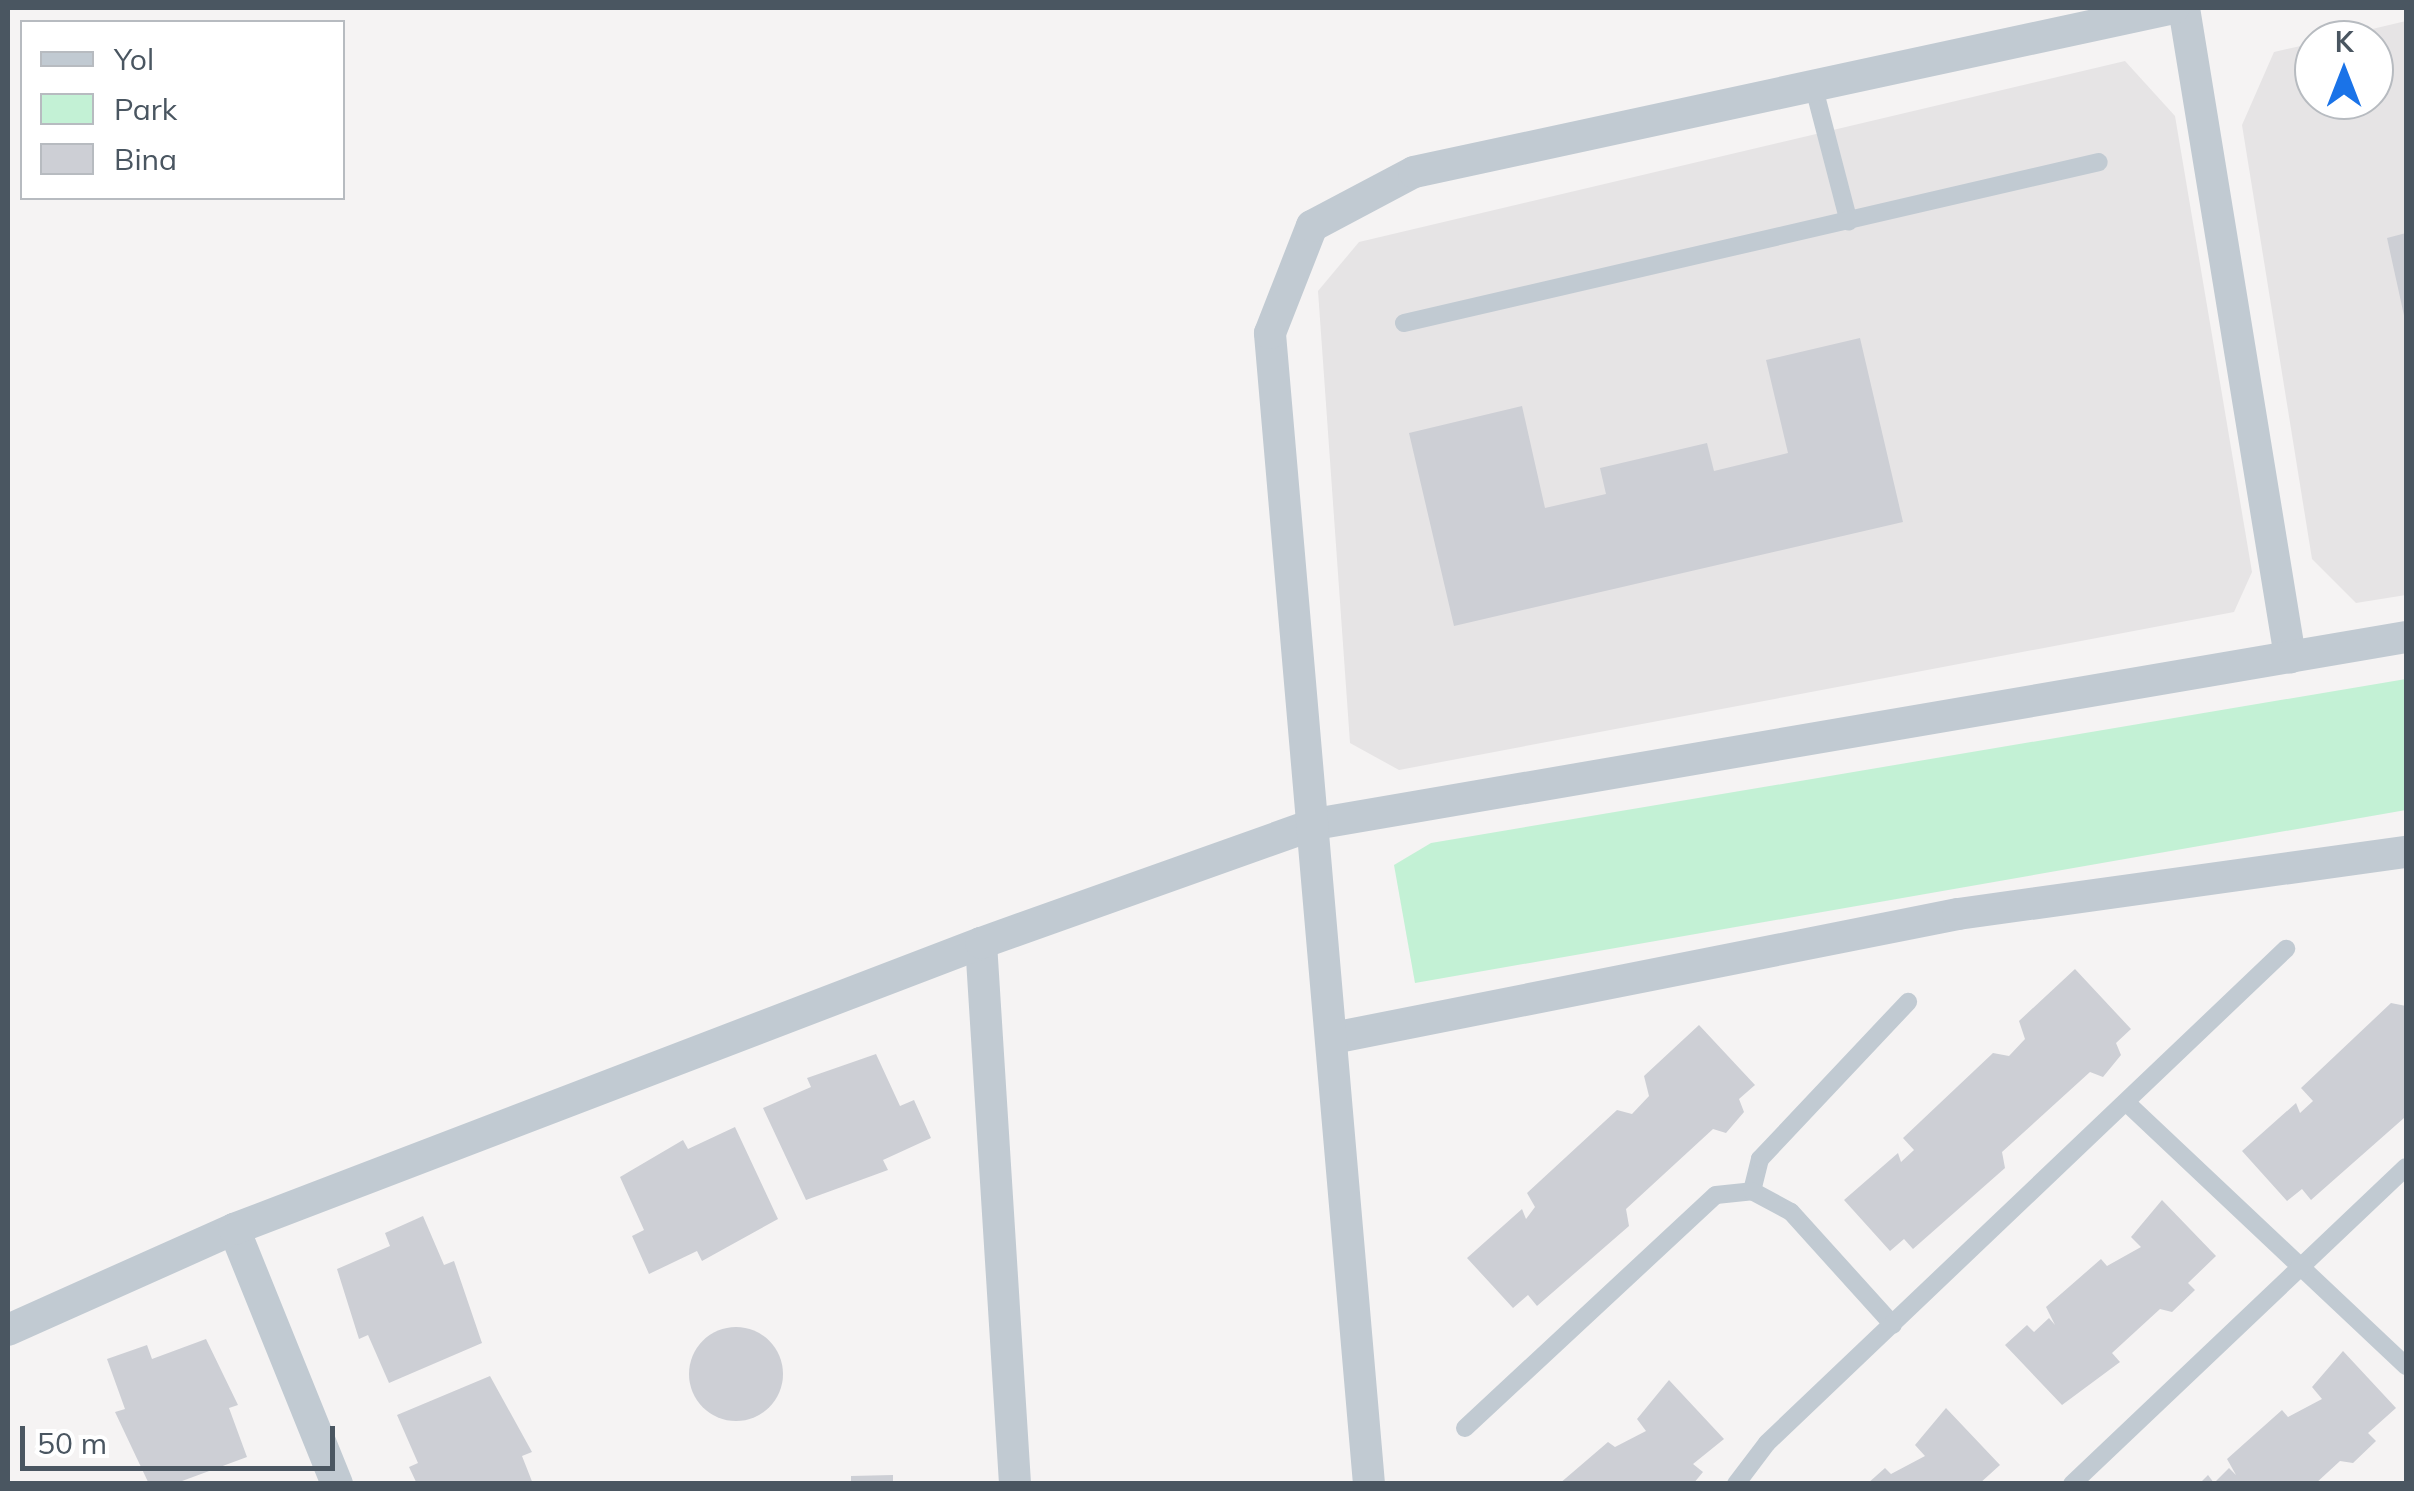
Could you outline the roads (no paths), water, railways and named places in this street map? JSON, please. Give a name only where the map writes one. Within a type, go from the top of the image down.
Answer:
[{"type":"street","points":[[1369,1484],[1270,332],[1312,226],[1414,172],[2174,8]]},
{"type":"street","points":[[2184,8],[2290,657]]},
{"type":"street","points":[[8,1330],[234,1229],[981,943],[1315,824],[2406,637]]},
{"type":"street","points":[[1333,1038],[1958,914],[2406,852]]},
{"type":"street","points":[[981,943],[1015,1484]]},
{"type":"street","points":[[234,1229],[337,1484]]},
{"type":"lane","points":[[1814,88],[1849,222]]},
{"type":"lane","points":[[1404,323],[2100,162]]},
{"type":"lane","points":[[1736,1484],[1893,1325],[2129,1105],[2286,949]]},
{"type":"lane","points":[[1752,1191],[1760,1158],[1908,1002]]},
{"type":"lane","points":[[2129,1105],[2406,1366]]},
{"type":"lane","points":[[2072,1484],[2406,1167]]},
{"type":"lane","points":[[1464,1428],[1716,1195],[1752,1191],[1791,1212],[1893,1325]]}]
